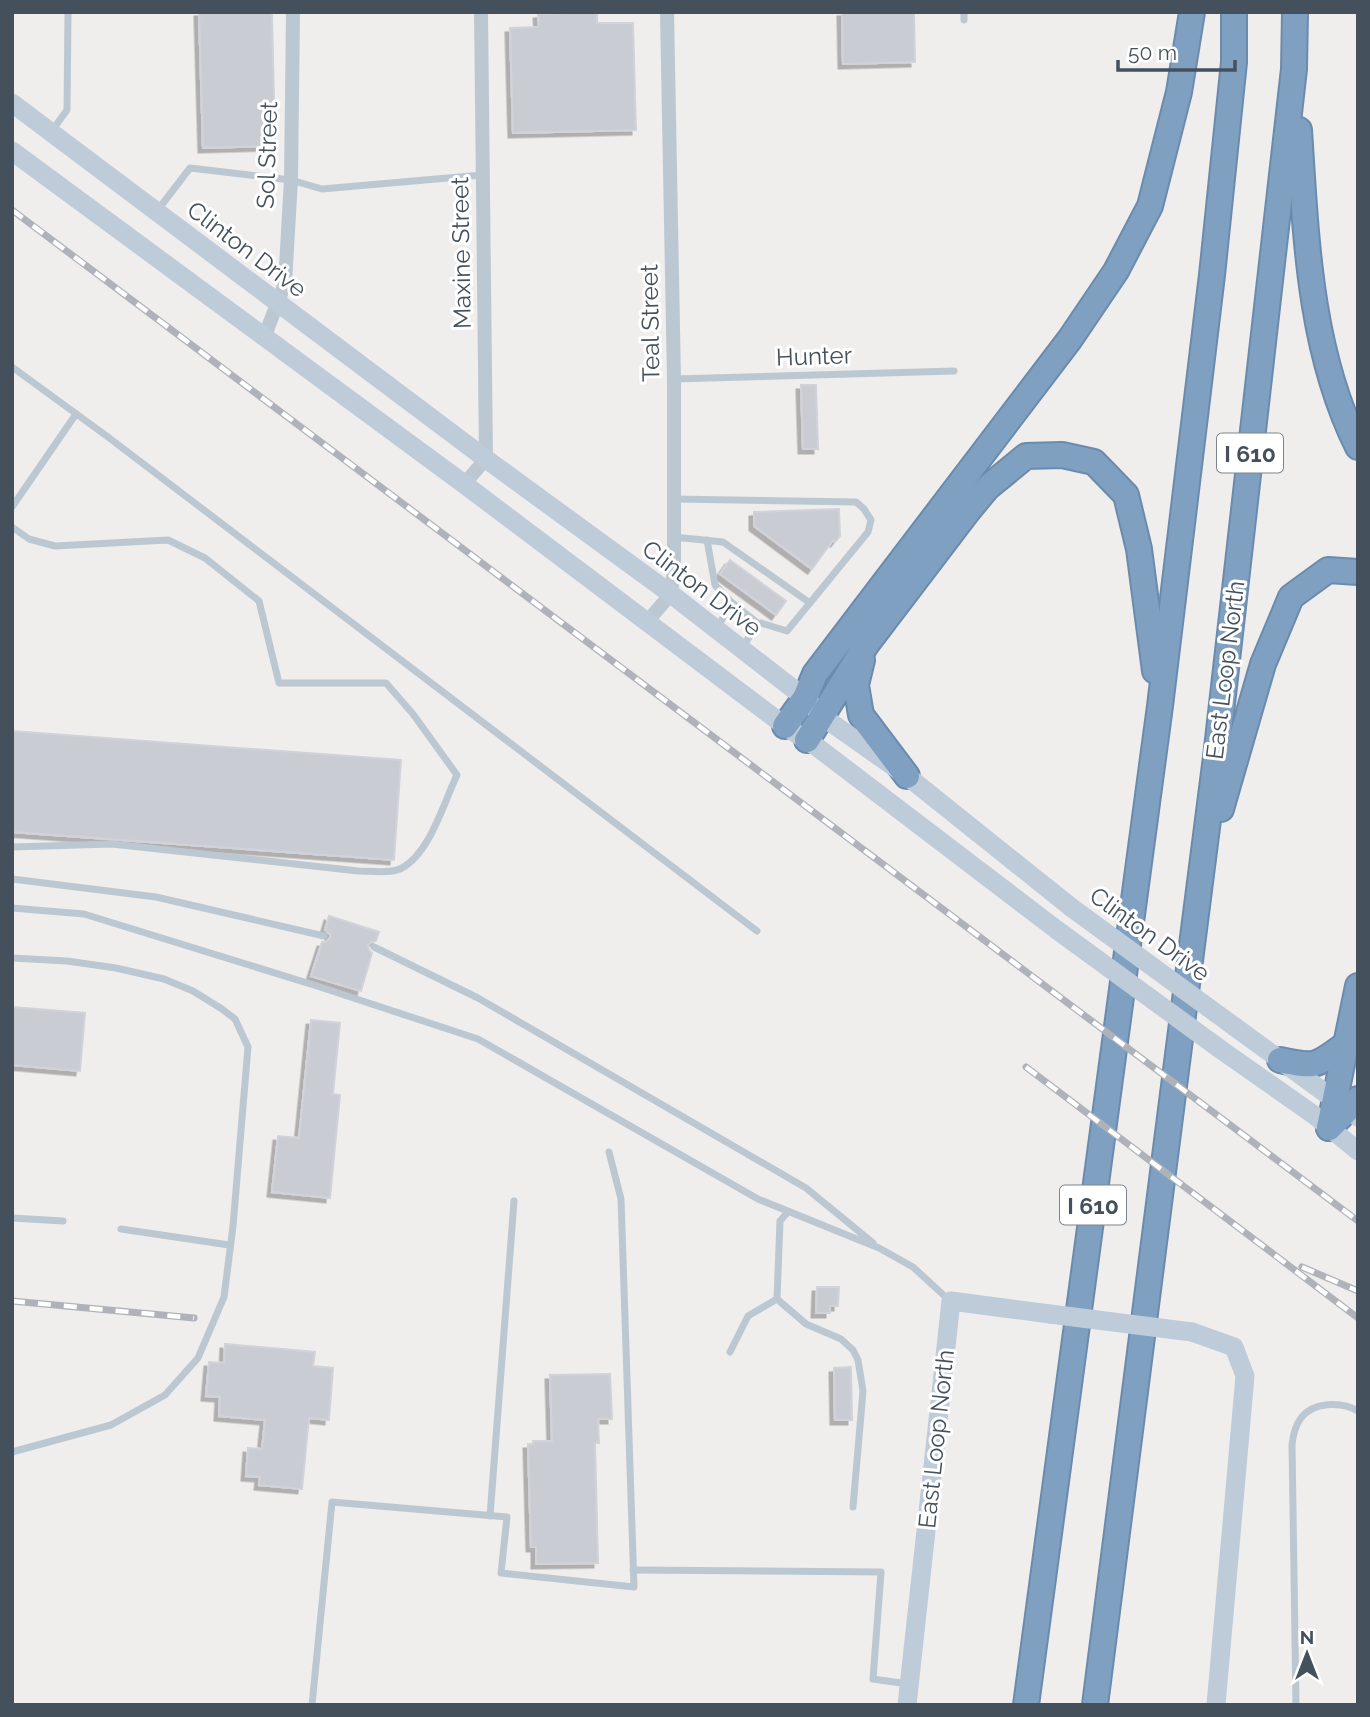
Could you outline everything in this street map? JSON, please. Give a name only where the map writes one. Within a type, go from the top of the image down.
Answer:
[{"type":"highway","points":[[785,726],[806,698],[815,674],[1070,339],[1116,271],[1150,206],[1179,92],[1192,12]]},
{"type":"highway","name":"I 610","points":[[1026,1705],[1160,706],[1212,275],[1234,62],[1234,12]]},
{"type":"highway","name":"East Loop North","points":[[1095,1705],[1196,893],[1216,757],[1294,69],[1295,12]]},
{"type":"highway","points":[[1294,69],[1303,198],[1323,349],[1343,418],[1358,447]]},
{"type":"highway","points":[[807,740],[866,645],[988,488],[1026,456],[1062,455],[1094,462],[1126,495],[1139,549],[1160,706]]},
{"type":"highway","points":[[1196,893],[1263,664],[1291,597],[1328,570],[1358,572]]},
{"type":"highway","points":[[866,645],[856,685],[861,715],[907,776]]},
{"type":"highway","points":[[1329,1128],[1350,1107],[1346,1044],[1358,986]]},
{"type":"highway","points":[[1280,1060],[1308,1066],[1321,1063],[1346,1044]]},
{"type":"main road","name":"Clinton Drive","points":[[12,103],[486,459],[671,594],[806,698],[823,717],[907,776],[1072,908],[1280,1060],[1350,1107]]},
{"type":"main road","name":"Clinton Drive","points":[[12,151],[464,484],[1057,930],[1358,1150]]},
{"type":"main road","points":[[951,1301],[1192,1332],[1234,1347],[1245,1376],[1216,1705]]},
{"type":"main road","name":"East Loop North","points":[[907,1705],[951,1301]]},
{"type":"street","name":"Sol Street","points":[[264,338],[285,283],[291,180],[293,12]]},
{"type":"street","name":"Maxine Street","points":[[481,12],[486,459]]},
{"type":"street","name":"Teal Street","points":[[667,12],[674,379],[674,537],[671,594]]},
{"type":"street","points":[[464,484],[486,459]]},
{"type":"street","points":[[646,623],[671,594]]},
{"type":"lane","points":[[51,132],[66,110],[68,13],[75,12]]},
{"type":"lane","points":[[157,211],[190,168],[291,180],[322,189],[482,175]]},
{"type":"lane","points":[[12,367],[757,931]]},
{"type":"lane","name":"Hunter","points":[[674,379],[954,371]]},
{"type":"lane","points":[[12,507],[76,414]]},
{"type":"lane","points":[[674,499],[856,502],[871,520],[868,532],[787,631],[759,624],[731,602],[715,585],[707,540]]},
{"type":"lane","points":[[12,527],[29,539],[55,546],[168,540],[205,558],[259,601],[279,684],[386,684],[413,714],[457,775],[425,846],[402,868],[384,871],[358,871],[112,844],[12,847]]},
{"type":"lane","points":[[674,537],[723,542],[810,603]]},
{"type":"lane","points":[[717,630],[731,602]]},
{"type":"lane","points":[[741,649],[759,624]]},
{"type":"lane","points":[[12,879],[156,898],[324,936]]},
{"type":"lane","points":[[12,908],[84,914],[478,1039],[758,1199],[878,1248],[912,1266],[951,1301]]},
{"type":"lane","points":[[374,947],[478,998],[806,1188],[878,1248]]},
{"type":"lane","points":[[12,958],[66,961],[116,968],[164,979],[193,991],[235,1019],[248,1047],[224,1297],[198,1358],[164,1395],[111,1426],[12,1452]]},
{"type":"lane","points":[[312,1705],[332,1502],[507,1517],[501,1573],[634,1587],[621,1199],[609,1152]]},
{"type":"lane","points":[[490,1516],[514,1201]]},
{"type":"lane","points":[[788,1212],[780,1221],[778,1299],[806,1324],[841,1339],[853,1350],[858,1360],[863,1391],[853,1507]]},
{"type":"lane","points":[[12,1218],[63,1221]]},
{"type":"lane","points":[[121,1230],[229,1245]]},
{"type":"lane","points":[[730,1352],[748,1316],[778,1299]]},
{"type":"lane","points":[[1296,1705],[1292,1444],[1294,1430],[1301,1417],[1314,1408],[1341,1405],[1358,1411]]},
{"type":"lane","points":[[634,1570],[881,1572],[873,1679],[909,1684]]},
{"type":"building","points":[[199,12],[272,12],[275,146],[203,148]]},
{"type":"building","points":[[597,12],[597,23],[633,23],[636,130],[513,133],[510,28],[539,27],[538,14]]},
{"type":"building","points":[[842,12],[914,12],[915,62],[843,64]]},
{"type":"building","points":[[801,385],[816,385],[818,449],[803,449]]},
{"type":"building","points":[[839,509],[840,536],[835,542],[833,540],[812,569],[754,526],[754,512]]},
{"type":"building","points":[[730,560],[786,601],[776,615],[720,574]]},
{"type":"building","points":[[12,731],[401,760],[394,860],[12,832]]},
{"type":"building","points":[[329,916],[379,932],[376,941],[368,945],[372,953],[361,991],[311,976],[322,942],[330,938],[330,934],[325,930]]},
{"type":"building","points":[[12,1007],[85,1013],[80,1071],[12,1065]]},
{"type":"building","points":[[311,1020],[340,1023],[333,1094],[340,1095],[330,1198],[272,1192],[278,1136],[299,1138]]},
{"type":"building","points":[[817,1287],[839,1287],[838,1306],[830,1306],[830,1313],[816,1313]]},
{"type":"building","points":[[225,1344],[315,1352],[313,1366],[333,1368],[329,1420],[309,1418],[302,1489],[259,1485],[260,1477],[246,1476],[248,1448],[262,1449],[265,1420],[219,1416],[220,1397],[206,1396],[209,1362],[224,1363]]},
{"type":"building","points":[[851,1367],[852,1420],[835,1420],[834,1368]]},
{"type":"building","points":[[610,1374],[612,1419],[598,1419],[599,1443],[595,1443],[598,1563],[536,1564],[536,1547],[531,1547],[528,1444],[533,1444],[533,1441],[552,1441],[550,1375]]},
{"type":"railway","points":[[12,210],[1358,1221]]},
{"type":"railway","points":[[1026,1067],[1358,1318]]},
{"type":"railway","points":[[1302,1267],[1358,1291]]},
{"type":"railway","points":[[12,1301],[194,1318]]}]
